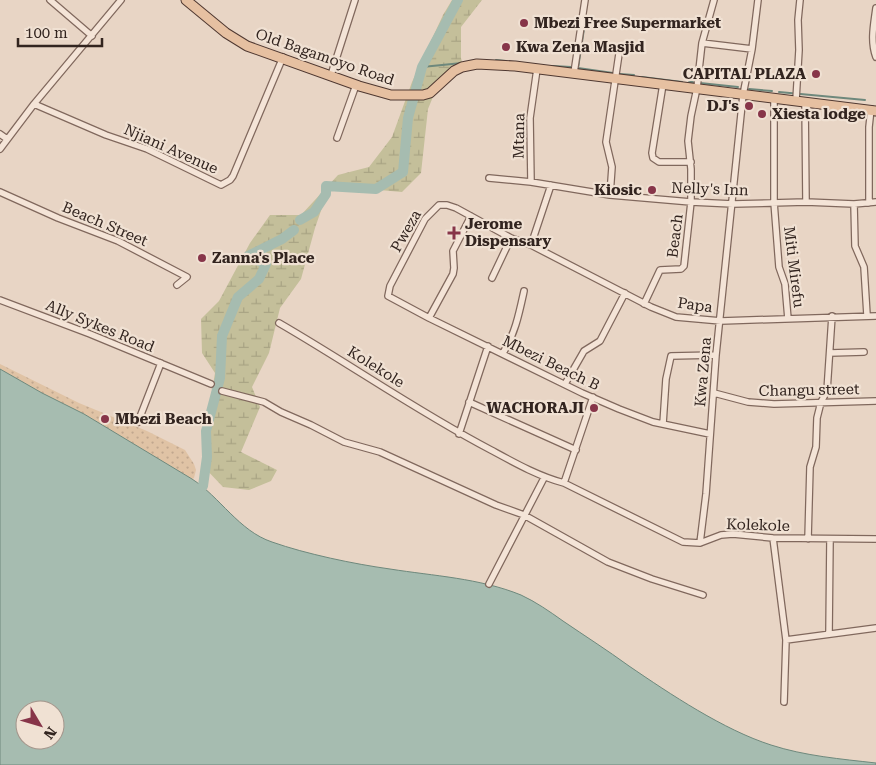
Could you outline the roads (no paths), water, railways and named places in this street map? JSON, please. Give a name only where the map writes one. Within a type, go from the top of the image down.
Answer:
[{"type":"main road","name":"Old Bagamoyo Road","points":[[186,0],[226,33],[248,46],[283,57],[302,66],[356,85],[392,95],[405,96],[430,93],[454,71],[477,64],[515,66],[744,95],[875,109]]},
{"type":"street","points":[[50,0],[92,36]]},
{"type":"street","points":[[0,149],[34,104],[120,0]]},
{"type":"street","points":[[331,75],[355,0]]},
{"type":"street","points":[[574,73],[585,0]]},
{"type":"street","name":"Beach","points":[[644,304],[660,270],[682,269],[684,266],[691,202],[691,162],[688,141],[702,43],[714,0]]},
{"type":"street","points":[[733,204],[744,95],[758,0]]},
{"type":"street","points":[[800,0],[798,20],[800,101],[806,202]]},
{"type":"street","points":[[876,8],[873,40],[873,49],[876,57]]},
{"type":"street","points":[[702,43],[752,49]]},
{"type":"street","points":[[610,194],[612,167],[606,142],[620,47]]},
{"type":"street","name":"Njiani Avenue","points":[[34,104],[106,135],[147,149],[221,184],[226,183],[233,176],[283,57]]},
{"type":"street","name":"Mtana","points":[[531,182],[530,118],[537,69]]},
{"type":"street","points":[[663,84],[652,153],[653,158],[659,162],[691,162]]},
{"type":"street","points":[[337,138],[356,85]]},
{"type":"street","name":"Miti Mirefu","points":[[774,98],[774,202],[779,267],[785,284],[788,319]]},
{"type":"street","points":[[869,203],[869,128],[875,109]]},
{"type":"street","points":[[0,134],[7,139]]},
{"type":"street","points":[[489,178],[551,185],[531,245]]},
{"type":"street","name":"Nelly's Inn","points":[[551,185],[610,194],[691,202],[733,204],[774,202],[854,204],[876,202]]},
{"type":"street","name":"Beach Street","points":[[0,192],[58,218],[136,249],[187,277],[176,284]]},
{"type":"street","name":"Kwa Zena","points":[[700,543],[706,494],[716,355],[733,204]]},
{"type":"street","points":[[854,204],[855,246],[864,267],[867,315]]},
{"type":"street","name":"Pweza","points":[[388,296],[390,286],[425,219],[439,205],[447,205],[625,293]]},
{"type":"street","points":[[429,318],[453,274],[453,252],[470,216]]},
{"type":"street","points":[[492,278],[512,238]]},
{"type":"street","points":[[503,353],[518,322],[524,291]]},
{"type":"street","points":[[565,384],[584,351],[600,341],[625,293]]},
{"type":"street","name":"Papa","points":[[625,293],[644,304],[676,317],[721,322],[832,316],[876,316]]},
{"type":"street","name":"Mbezi Beach B","points":[[388,296],[582,393],[653,422],[710,434]]},
{"type":"street","name":"Ally Sykes Road","points":[[0,300],[90,334],[211,384]]},
{"type":"street","points":[[808,538],[810,467],[816,447],[821,402],[827,392],[832,316]]},
{"type":"street","name":"Kolekole","points":[[279,323],[459,434],[544,478],[564,483],[683,542],[700,543],[721,535],[733,534],[772,538],[876,539]]},
{"type":"street","points":[[459,434],[488,346]]},
{"type":"street","points":[[830,353],[864,352]]},
{"type":"street","points":[[663,424],[666,379],[671,356],[716,355]]},
{"type":"street","points":[[138,422],[160,363]]},
{"type":"street","points":[[222,391],[264,402],[344,442],[380,452],[496,505],[524,515],[608,562],[702,595]]},
{"type":"street","name":"Changu street","points":[[714,393],[748,402],[774,404],[876,402]]},
{"type":"street","points":[[564,483],[592,397]]},
{"type":"street","points":[[469,402],[576,450]]},
{"type":"street","points":[[489,584],[544,478]]},
{"type":"street","points":[[772,538],[786,640],[784,702]]},
{"type":"street","points":[[829,634],[830,538]]},
{"type":"street","points":[[786,640],[876,628]]},
{"type":"waterway","points":[[300,220],[314,212],[326,194],[326,186],[376,189],[403,172],[408,118],[422,67],[458,0]]},
{"type":"waterway","points":[[605,23],[585,22],[578,68],[613,73]]},
{"type":"waterway","points":[[496,60],[506,61]]},
{"type":"waterway","points":[[422,67],[462,63]]},
{"type":"waterway","points":[[553,66],[571,67]]},
{"type":"waterway","points":[[620,74],[634,75]]},
{"type":"waterway","points":[[642,77],[682,82]]},
{"type":"waterway","points":[[689,82],[696,82]]},
{"type":"waterway","points":[[700,83],[738,87]]},
{"type":"waterway","points":[[749,89],[772,91]]},
{"type":"waterway","points":[[779,92],[865,100]]},
{"type":"waterway","points":[[203,486],[207,457],[206,431],[220,378],[222,336],[238,297],[259,279],[266,264],[248,256],[282,239],[294,230]]},
{"type":"place","name":"Mbezi Free Supermarket","points":[[524,23]]},
{"type":"place","name":"Kwa Zena Masjid","points":[[506,47]]},
{"type":"place","name":"CAPITAL PLAZA","points":[[816,74]]},
{"type":"place","name":"DJ's","points":[[749,106]]},
{"type":"place","name":"Xiesta lodge","points":[[762,114]]},
{"type":"place","name":"Kiosic","points":[[652,190]]},
{"type":"place","name":"Jerome Dispensary","points":[[454,233]]},
{"type":"place","name":"Zanna's Place","points":[[202,258]]},
{"type":"place","name":"WACHORAJI","points":[[594,408]]},
{"type":"place","name":"Mbezi Beach","points":[[105,419]]}]
